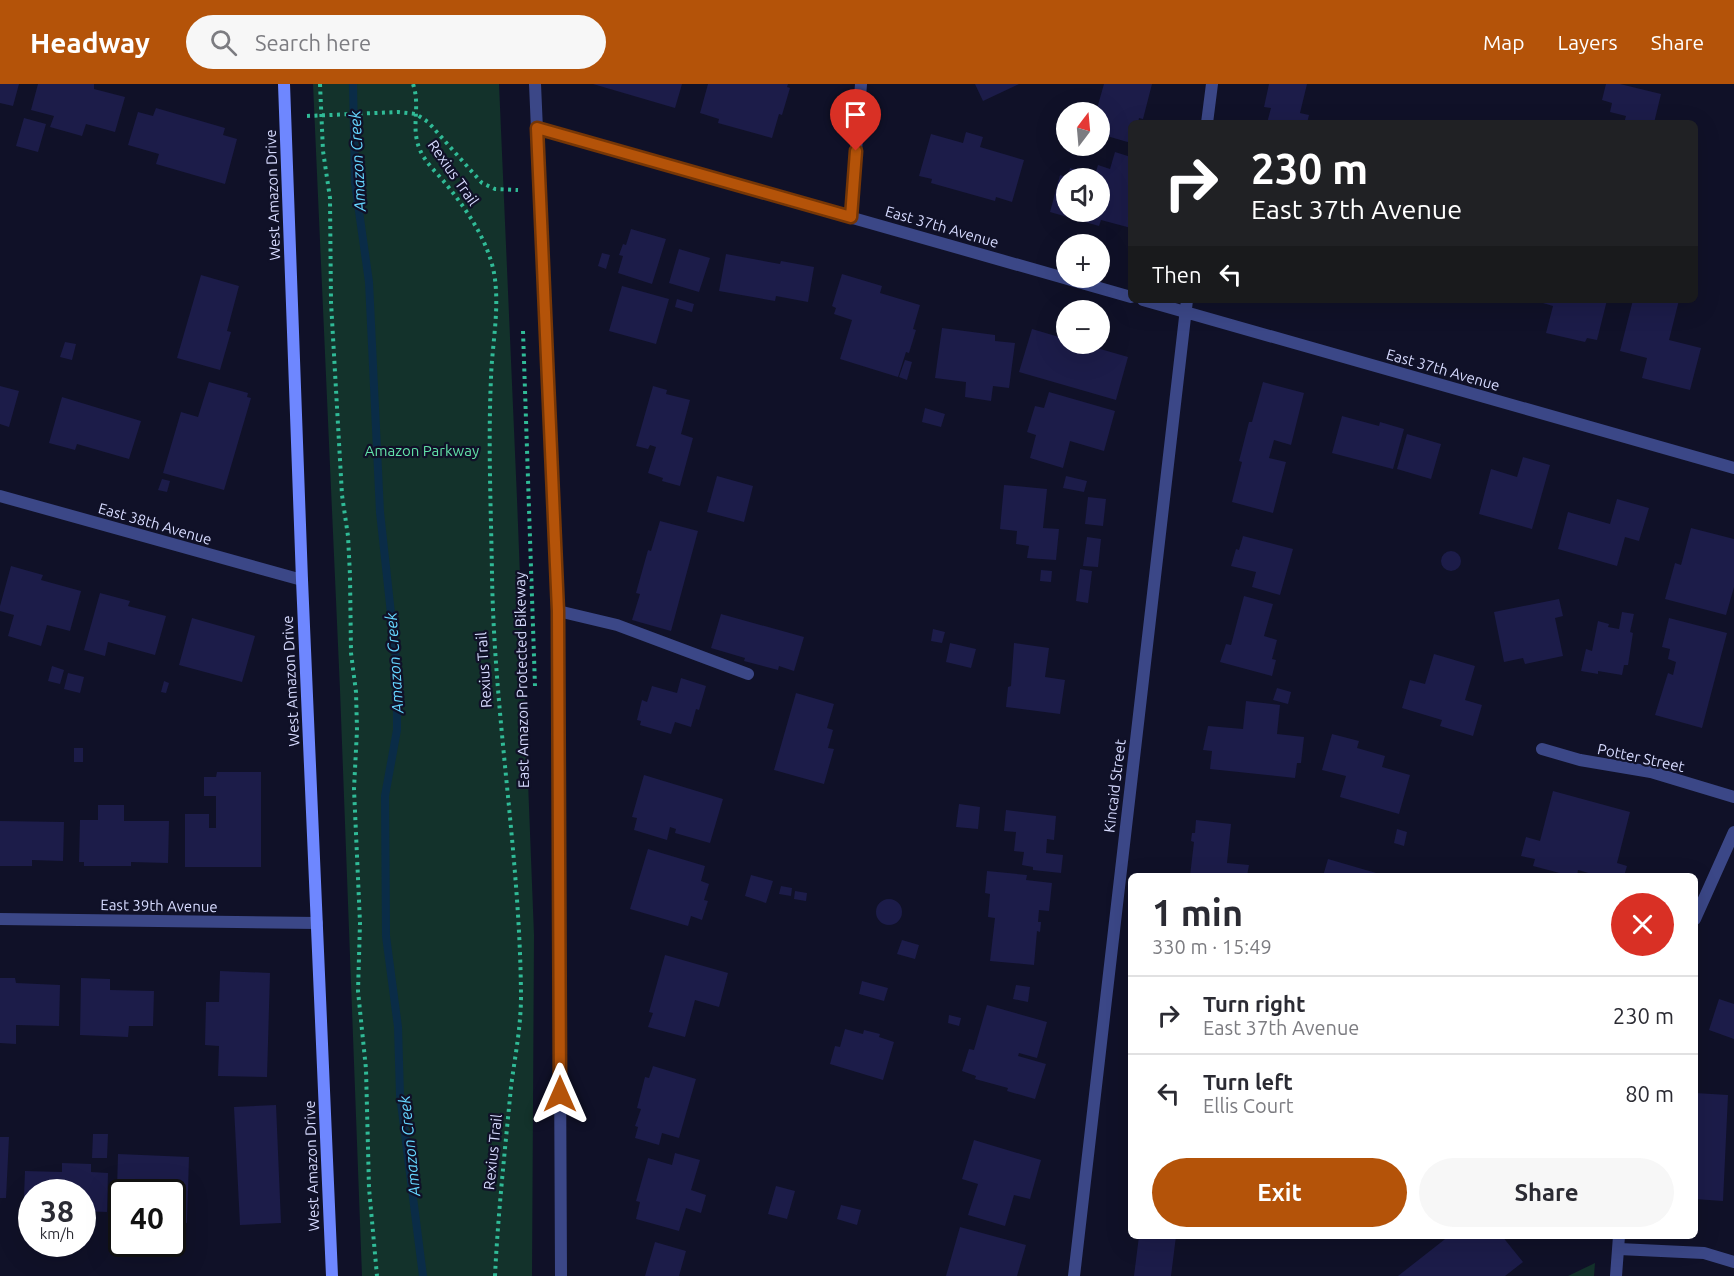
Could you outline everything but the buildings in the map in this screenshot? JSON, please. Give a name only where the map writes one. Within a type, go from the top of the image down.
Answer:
[{"type":"main road","name":"West Amazon Drive","points":[[281,85],[332,1276]]},
{"type":"street","points":[[535,84],[558,611],[561,1276]]},
{"type":"street","points":[[851,217],[861,84]]},
{"type":"street","points":[[1207,120],[1212,84]]},
{"type":"street","name":"East 37th Avenue","points":[[537,128],[1128,296]]},
{"type":"street","name":"East 37th Avenue","points":[[1164,303],[1186,306],[1734,468]]},
{"type":"street","name":"Kincaid Street","points":[[1074,1276],[1186,306]]},
{"type":"street","name":"East 38th Avenue","points":[[0,496],[302,580]]},
{"type":"street","points":[[558,611],[617,625],[748,674]]},
{"type":"street","name":"Potter Street","points":[[1542,749],[1580,760],[1651,772],[1734,797]]},
{"type":"street","points":[[1698,912],[1734,832]]},
{"type":"street","name":"East 39th Avenue","points":[[0,919],[317,923]]},
{"type":"street","points":[[1616,1276],[1620,1239]]},
{"type":"street","points":[[1619,1249],[1704,1253],[1734,1262]]},
{"type":"path","points":[[320,84],[330,198],[331,302],[342,495],[350,565],[351,653],[356,692],[357,730],[354,789],[360,922],[358,991],[366,1069],[369,1188],[377,1276]]},
{"type":"path","name":"Rexius Trail","points":[[413,84],[418,105],[415,135],[420,152],[458,198],[479,231],[493,269],[496,302],[490,418],[492,619],[512,832],[521,998],[519,1035],[505,1149],[495,1276]]},
{"type":"path","points":[[308,116],[398,112],[416,114],[428,122],[482,183],[495,189],[518,190],[517,179]]},
{"type":"path","name":"East Amazon Protected Bikeway","points":[[522,322],[536,692]]},
{"type":"green space","name":"Amazon Parkway","points":[[313,84],[499,84],[534,935],[532,1276],[362,1276],[340,690]]},
{"type":"green space","points":[[1595,1263],[1594,1276],[1568,1276]]},
{"type":"waterway","name":"Amazon Creek","points":[[353,84],[355,183],[369,282],[380,512],[397,669],[397,730],[385,796],[386,936],[398,1027],[400,1095],[423,1276]]},
{"type":"route","points":[[560,1094],[558,611],[537,128],[851,217],[856,151]]}]
